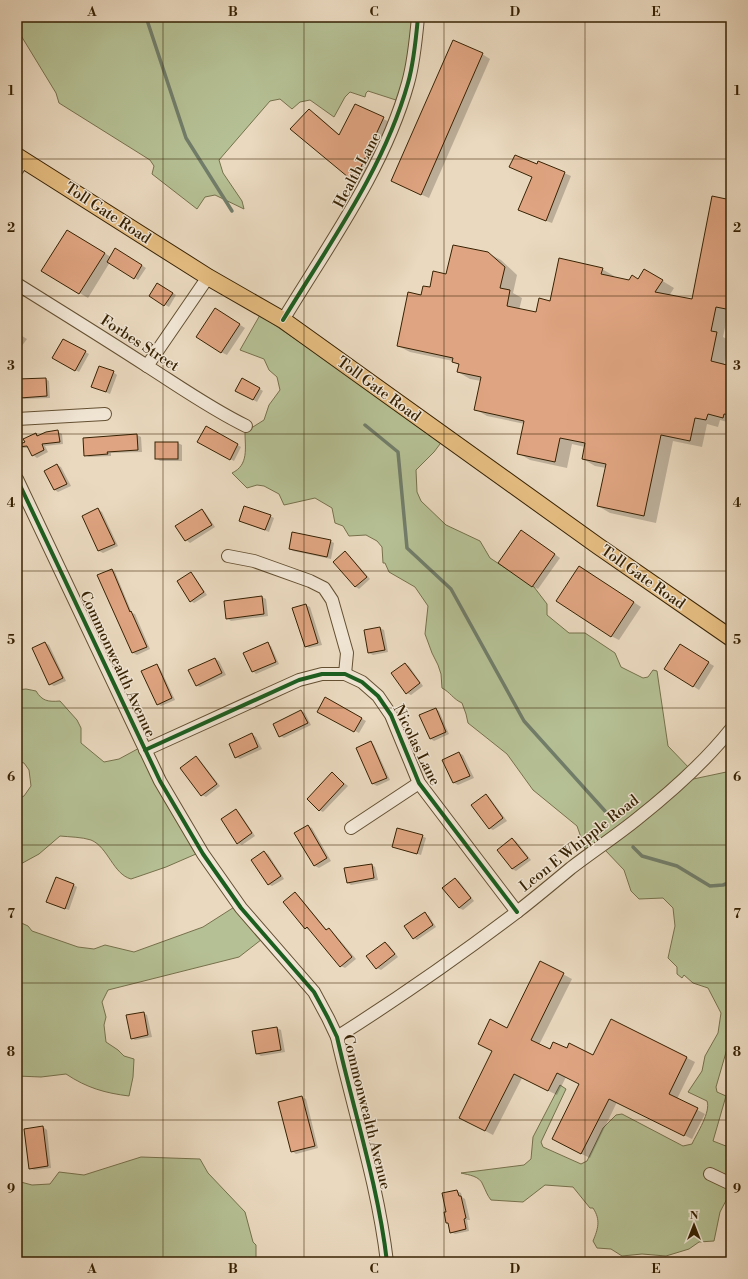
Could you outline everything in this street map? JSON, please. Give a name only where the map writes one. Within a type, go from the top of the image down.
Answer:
[{"type":"main road","name":"Toll Gate Road","points":[[19,162],[208,277],[283,320],[591,542],[731,638]]},
{"type":"street","name":"Health Lane","points":[[283,320],[350,211],[382,154],[409,82],[418,17]]},
{"type":"street","points":[[147,366],[208,277]]},
{"type":"street","name":"Forbes Street","points":[[17,284],[187,393],[246,426]]},
{"type":"street","points":[[17,419],[105,414]]},
{"type":"street","name":"Commonwealth Avenue","points":[[17,479],[160,781],[203,854],[241,908],[314,992],[338,1037],[372,1176],[384,1233],[387,1262]]},
{"type":"street","points":[[228,556],[254,562],[310,581],[324,588],[332,600],[346,653],[345,674]]},
{"type":"street","name":"Nicolas Lane","points":[[145,750],[300,680],[322,674],[345,674],[362,682],[378,696],[391,715],[419,783],[517,912]]},
{"type":"street","name":"Leon E Whipple Road","points":[[338,1037],[376,1012],[517,912],[636,820],[669,793],[705,758],[731,729]]},
{"type":"street","points":[[351,828],[419,783]]},
{"type":"street","points":[[710,1174],[731,1184]]},
{"type":"green space","points":[[17,17],[418,17],[399,101],[368,91],[365,97],[350,92],[345,97],[334,117],[310,100],[300,102],[292,109],[280,99],[270,101],[219,160],[223,173],[242,201],[244,209],[215,195],[205,197],[197,209],[152,174],[154,166],[150,160],[59,103],[56,93],[17,29]]},
{"type":"green space","points":[[260,315],[443,440],[434,452],[416,470],[417,492],[421,501],[446,525],[480,541],[490,558],[534,587],[547,604],[547,615],[569,633],[585,633],[615,653],[621,667],[643,678],[648,677],[653,670],[657,671],[668,746],[692,771],[684,781],[731,771],[731,1035],[716,1087],[717,1092],[726,1096],[713,1141],[731,1148],[731,1191],[720,1212],[714,1241],[699,1242],[689,1249],[666,1256],[642,1254],[622,1256],[611,1249],[597,1248],[593,1241],[598,1224],[596,1212],[593,1208],[590,1208],[573,1187],[545,1185],[523,1202],[491,1200],[482,1182],[474,1176],[461,1173],[524,1165],[531,1159],[533,1137],[560,1085],[566,1089],[541,1142],[543,1147],[581,1164],[587,1161],[603,1128],[616,1115],[622,1114],[683,1146],[692,1144],[705,1117],[708,1106],[707,1101],[688,1092],[702,1071],[705,1056],[718,1033],[721,1013],[708,988],[693,983],[684,975],[682,978],[677,974],[677,967],[668,958],[675,926],[673,908],[663,898],[639,899],[631,891],[624,870],[605,850],[589,860],[577,826],[533,790],[507,754],[468,723],[462,703],[442,688],[441,674],[425,634],[428,606],[415,587],[389,572],[385,563],[383,563],[382,547],[377,541],[366,535],[349,536],[343,526],[335,523],[332,508],[315,498],[284,505],[279,494],[264,486],[257,485],[247,488],[232,473],[237,470],[244,461],[245,432],[264,420],[269,405],[280,390],[277,377],[269,370],[264,359],[240,350]]},
{"type":"green space","points":[[26,689],[36,691],[43,699],[60,701],[77,720],[81,728],[81,743],[104,762],[119,759],[143,746],[197,848],[193,850],[196,854],[166,867],[131,879],[120,872],[97,843],[84,838],[60,836],[39,854],[17,866],[17,816],[20,798],[24,796],[31,786],[29,770],[24,763],[17,761],[17,690]]},
{"type":"green space","points":[[239,904],[266,936],[239,957],[108,990],[102,1002],[106,1017],[104,1025],[106,1042],[124,1056],[134,1059],[133,1077],[129,1096],[96,1089],[81,1083],[66,1074],[41,1077],[17,1076],[17,921],[28,926],[32,931],[78,947],[94,949],[105,945],[134,952],[203,927]]},
{"type":"green space","points":[[141,1157],[200,1159],[208,1173],[245,1212],[253,1242],[256,1245],[256,1262],[17,1262],[17,1181],[32,1185],[50,1184],[59,1172],[84,1175]]},
{"type":"building","points":[[453,40],[483,53],[421,195],[391,181]]},
{"type":"building","points":[[355,104],[384,117],[354,182],[290,129],[309,109],[339,135]]},
{"type":"building","points":[[515,155],[537,164],[538,161],[565,172],[546,221],[518,210],[532,177],[509,167]]},
{"type":"building","points":[[712,196],[731,200],[731,310],[716,307],[711,331],[717,332],[711,361],[731,366],[731,415],[724,414],[723,418],[708,414],[706,420],[695,418],[690,441],[661,435],[644,516],[597,506],[606,464],[582,459],[585,443],[560,438],[555,462],[517,454],[524,421],[474,410],[481,377],[457,372],[459,364],[452,362],[453,358],[397,346],[408,292],[421,295],[423,286],[430,287],[433,271],[446,274],[453,245],[488,252],[505,267],[500,288],[510,290],[507,306],[536,312],[539,298],[550,301],[559,258],[603,268],[601,274],[629,280],[632,275],[638,279],[644,269],[663,280],[655,292],[692,299]]},
{"type":"building","points":[[67,230],[105,253],[79,294],[41,271]]},
{"type":"building","points":[[115,248],[142,265],[134,279],[107,262]]},
{"type":"building","points":[[157,283],[173,293],[164,306],[149,296]]},
{"type":"building","points":[[215,308],[240,324],[221,353],[196,337]]},
{"type":"building","points":[[63,339],[86,351],[75,371],[52,358]]},
{"type":"building","points":[[99,366],[114,371],[106,392],[91,387]]},
{"type":"building","points":[[46,378],[47,396],[20,398],[18,379]]},
{"type":"building","points":[[242,378],[260,388],[253,400],[235,391]]},
{"type":"building","points":[[206,426],[238,444],[230,460],[197,442]]},
{"type":"building","points":[[58,430],[60,442],[42,444],[44,450],[32,456],[27,446],[18,447],[18,445],[25,442],[23,439],[36,433],[37,436],[46,432]]},
{"type":"building","points":[[137,434],[138,450],[107,452],[108,454],[84,456],[83,438]]},
{"type":"building","points":[[155,442],[178,442],[178,459],[155,459]]},
{"type":"building","points":[[57,464],[67,484],[54,490],[44,471]]},
{"type":"building","points":[[244,506],[271,515],[265,530],[239,521]]},
{"type":"building","points":[[98,508],[115,544],[98,551],[82,516]]},
{"type":"building","points":[[202,509],[212,525],[185,541],[175,526]]},
{"type":"building","points":[[521,530],[555,554],[532,587],[498,563]]},
{"type":"building","points":[[292,532],[331,540],[327,557],[289,549]]},
{"type":"building","points":[[345,551],[367,577],[355,587],[333,562]]},
{"type":"building","points":[[579,566],[634,602],[611,637],[556,601]]},
{"type":"building","points":[[112,569],[147,647],[132,653],[97,575]]},
{"type":"building","points":[[191,572],[204,592],[190,602],[177,581]]},
{"type":"building","points":[[262,596],[264,614],[226,619],[224,601]]},
{"type":"building","points":[[306,604],[318,643],[305,647],[292,608]]},
{"type":"building","points":[[380,627],[385,650],[368,653],[364,630]]},
{"type":"building","points":[[45,642],[63,678],[49,685],[32,648]]},
{"type":"building","points":[[268,642],[276,662],[252,672],[243,653]]},
{"type":"building","points":[[680,644],[709,662],[693,687],[664,669]]},
{"type":"building","points":[[215,658],[222,673],[196,686],[188,670]]},
{"type":"building","points":[[405,663],[420,683],[406,694],[391,673]]},
{"type":"building","points":[[157,664],[172,698],[157,705],[141,671]]},
{"type":"building","points":[[325,697],[362,718],[354,732],[317,712]]},
{"type":"building","points":[[436,708],[446,732],[430,739],[419,715]]},
{"type":"building","points":[[301,710],[308,723],[279,737],[273,724]]},
{"type":"building","points":[[252,733],[258,747],[235,758],[229,744]]},
{"type":"building","points":[[371,741],[387,778],[372,784],[356,748]]},
{"type":"building","points":[[459,752],[470,776],[453,783],[442,760]]},
{"type":"building","points":[[196,756],[217,784],[201,796],[180,768]]},
{"type":"building","points":[[332,772],[344,784],[319,811],[307,799]]},
{"type":"building","points":[[486,794],[503,818],[489,829],[471,805]]},
{"type":"building","points":[[236,809],[252,833],[237,844],[221,819]]},
{"type":"building","points":[[308,825],[327,858],[314,866],[294,833]]},
{"type":"building","points":[[397,828],[423,835],[417,854],[392,847]]},
{"type":"building","points":[[512,838],[528,858],[512,869],[497,850]]},
{"type":"building","points":[[264,851],[281,876],[268,885],[251,860]]},
{"type":"building","points":[[372,864],[374,878],[347,883],[344,868]]},
{"type":"building","points":[[56,877],[74,884],[65,909],[46,902]]},
{"type":"building","points":[[455,878],[471,898],[459,908],[442,888]]},
{"type":"building","points":[[295,892],[326,930],[329,928],[352,957],[340,967],[307,927],[305,929],[283,902]]},
{"type":"building","points":[[425,912],[433,925],[413,939],[404,926]]},
{"type":"building","points":[[385,942],[395,954],[376,969],[366,956]]},
{"type":"building","points":[[540,961],[564,973],[531,1040],[550,1049],[553,1042],[567,1048],[569,1043],[593,1055],[611,1019],[687,1057],[669,1094],[698,1108],[684,1136],[609,1099],[581,1154],[552,1139],[579,1084],[557,1073],[548,1091],[514,1074],[485,1131],[459,1118],[492,1051],[478,1044],[490,1019],[507,1028]]},
{"type":"building","points":[[144,1012],[148,1035],[131,1039],[126,1015]]},
{"type":"building","points":[[277,1027],[281,1050],[256,1054],[252,1031]]},
{"type":"building","points":[[302,1096],[315,1146],[291,1152],[278,1102]]},
{"type":"building","points":[[43,1126],[48,1166],[29,1169],[24,1129]]},
{"type":"building","points":[[457,1190],[459,1196],[461,1196],[466,1218],[464,1219],[466,1229],[450,1233],[448,1223],[446,1223],[444,1212],[446,1212],[442,1193]]},
{"type":"waterway","points":[[146,17],[186,138],[232,211]]},
{"type":"waterway","points":[[365,425],[398,452],[407,548],[451,589],[524,721],[605,811]]},
{"type":"waterway","points":[[633,847],[642,856],[677,866],[710,886],[723,885],[731,882]]},
{"type":"cycle path","points":[[283,320],[354,205],[385,146],[398,115],[408,83],[418,17]]},
{"type":"cycle path","points":[[17,479],[160,781],[203,854],[241,908],[314,992],[337,1037],[372,1177],[387,1262]]},
{"type":"cycle path","points":[[145,750],[299,680],[322,674],[345,674],[362,682],[378,696],[391,715],[419,783],[517,912]]}]
